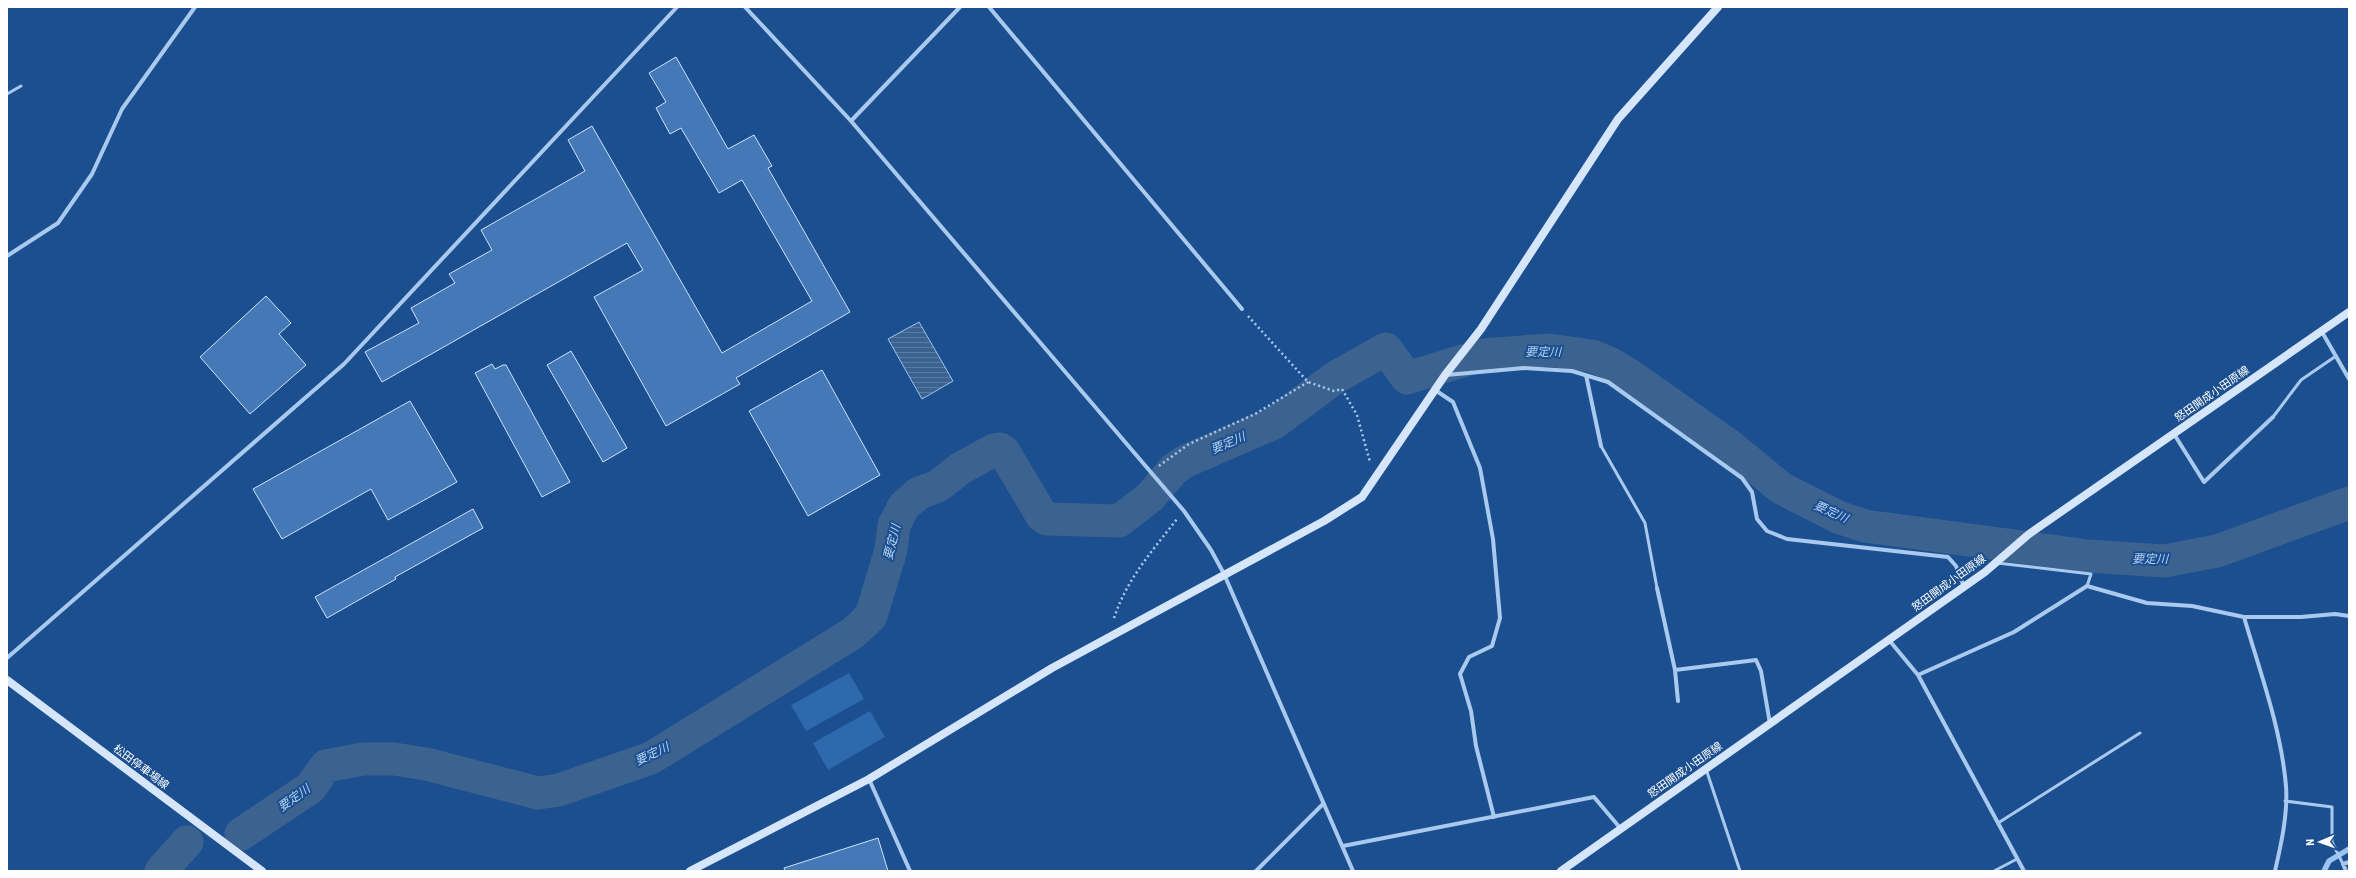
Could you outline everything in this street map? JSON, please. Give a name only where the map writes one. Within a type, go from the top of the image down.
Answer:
[{"type":"street","points":[[8,254],[58,223],[92,174],[122,109],[195,7]]},
{"type":"street","points":[[7,658],[344,364],[678,7]]},
{"type":"street","points":[[745,7],[851,121],[1184,511],[1211,550],[1224,574],[1353,871]]},
{"type":"street","points":[[851,121],[960,7]]},
{"type":"street","points":[[988,7],[1242,309]]},
{"type":"street","points":[[690,871],[870,778],[1052,668],[1324,521],[1362,497],[1445,375],[1481,329],[1618,120],[1718,7]]},
{"type":"street","name":"怒田開成小田原線","points":[[1561,871],[1964,587],[2029,534],[2349,312]]},
{"type":"street","points":[[2322,332],[2349,379]]},
{"type":"street","points":[[1445,375],[1524,368],[1572,371],[1608,382],[1742,478],[1752,492],[1757,519],[1768,531],[1787,539],[1948,558],[1956,566],[1964,587]]},
{"type":"street","points":[[1586,375],[1601,446]]},
{"type":"street","points":[[1435,390],[1453,402],[1480,468],[1493,539],[1500,618],[1492,646],[1469,657],[1460,674],[1472,711],[1476,746],[1494,817]]},
{"type":"street","points":[[2174,434],[2204,482],[2273,417]]},
{"type":"street","points":[[1918,675],[2014,632],[2087,586],[2147,602],[2192,606],[2244,617],[2301,617],[2334,614],[2349,616]]},
{"type":"street","points":[[1657,588],[1675,670],[1678,701]]},
{"type":"street","points":[[2244,617],[2279,736],[2286,787],[2280,847],[2275,871]]},
{"type":"street","points":[[1889,640],[1918,675],[2024,871]]},
{"type":"street","points":[[1675,670],[1756,660],[1761,670],[1770,724]]},
{"type":"street","name":"松田停車場線","points":[[7,680],[262,871]]},
{"type":"street","points":[[870,778],[910,871]]},
{"type":"street","points":[[1343,846],[1594,797],[1621,829]]},
{"type":"street","points":[[1256,871],[1323,804]]},
{"type":"street","points":[[2346,871],[2343,864],[2349,862]]},
{"type":"lane","points":[[7,94],[21,86]]},
{"type":"lane","points":[[2273,417],[2301,380],[2336,356]]},
{"type":"lane","points":[[1601,446],[1645,523],[1657,588]]},
{"type":"lane","points":[[1998,560],[2091,574],[2087,586]]},
{"type":"lane","points":[[1998,823],[2140,733]]},
{"type":"lane","points":[[1706,769],[1740,871]]},
{"type":"lane","points":[[2285,802],[2332,807],[2332,842],[2343,864]]},
{"type":"lane","points":[[1994,871],[2018,859]]},
{"type":"path","points":[[1242,309],[1308,382],[1334,391],[1342,389],[1357,415],[1374,478]]},
{"type":"path","points":[[1151,473],[1189,444],[1255,414],[1308,382]]},
{"type":"path","points":[[1109,636],[1122,595],[1147,558],[1184,511]]},
{"type":"shaded area","points":[[919,322],[953,381],[922,399],[888,339]]},
{"type":"shaded area","points":[[849,673],[864,699],[806,731],[791,705]]},
{"type":"shaded area","points":[[870,711],[885,737],[828,770],[813,743]]},
{"type":"building","points":[[676,57],[728,149],[754,135],[772,166],[768,168],[850,312],[736,378],[740,384],[666,426],[594,297],[643,270],[627,243],[382,382],[365,352],[419,323],[411,308],[455,283],[449,274],[492,250],[481,230],[585,171],[568,140],[592,126],[722,353],[812,301],[742,180],[719,193],[681,128],[670,134],[656,108],[666,102],[649,73]]},
{"type":"building","points":[[266,296],[291,323],[279,334],[306,365],[250,414],[200,357]]},
{"type":"building","points":[[571,351],[627,448],[603,462],[547,365]]},
{"type":"building","points":[[492,364],[495,369],[506,365],[570,482],[542,497],[475,373]]},
{"type":"building","points":[[822,370],[880,475],[808,516],[749,411]]},
{"type":"building","points":[[410,401],[457,482],[388,520],[371,489],[282,539],[253,489]]},
{"type":"building","points":[[473,509],[483,528],[395,577],[396,579],[327,618],[315,597]]},
{"type":"building","points":[[878,838],[888,871],[785,871],[784,868]]},
{"type":"waterway","name":"要定川","points":[[241,834],[310,788],[326,766],[363,759],[394,759],[426,764],[538,793],[559,790],[651,758],[853,633],[871,616],[891,550],[894,525],[904,506],[919,493],[938,486],[961,468],[994,450],[1000,449],[1004,452],[1042,516],[1047,519],[1119,521],[1150,497],[1174,469],[1186,461],[1274,423],[1336,377],[1386,349],[1407,378],[1482,355],[1549,350],[1592,356],[1611,364],[1631,376],[1730,446],[1781,488],[1838,517],[1865,526],[2088,556],[2164,561],[2217,551],[2349,503]]},
{"type":"waterway","name":"要定川","points":[[161,871],[187,842]]},
{"type":"waterway","points":[[2324,871],[2329,861],[2349,849]]}]
